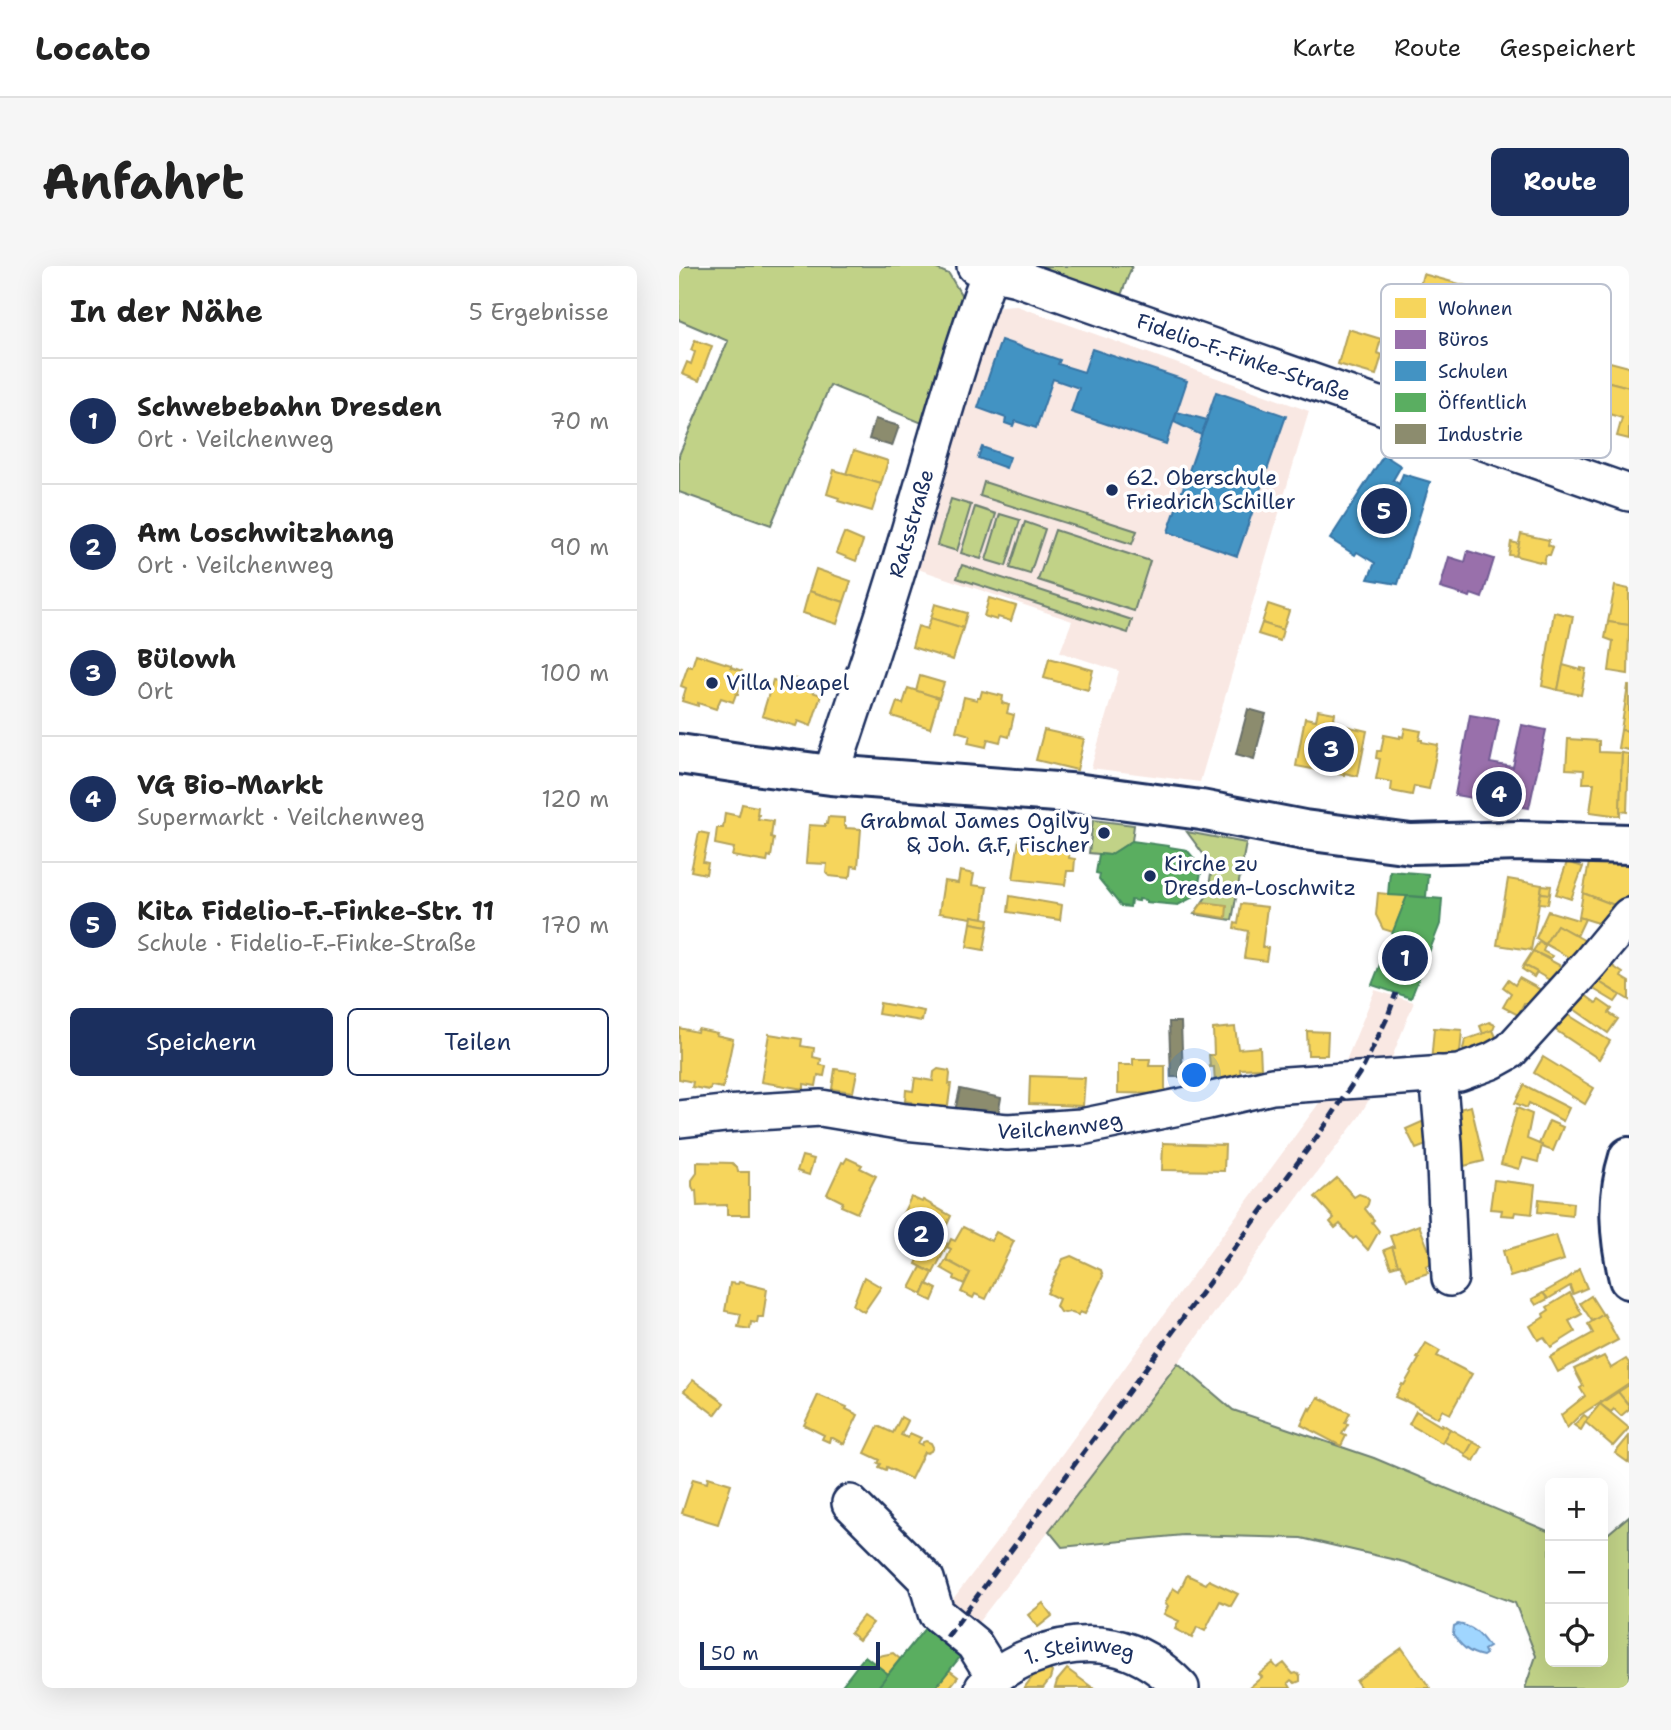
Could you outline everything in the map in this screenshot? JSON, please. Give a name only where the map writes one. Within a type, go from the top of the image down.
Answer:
[{"type":"main road","points":[[679,754],[831,775],[1082,794],[1201,810],[1304,830],[1411,844],[1520,841],[1629,844]]},
{"type":"main road","points":[[1629,1157],[1619,1203],[1622,1250],[1629,1279]]},
{"type":"street","name":"Fidelio-F.-Finke-Straße","points":[[983,269],[1017,278],[1381,406]]},
{"type":"street","name":"Ratsstraße","points":[[831,775],[902,556],[951,392],[983,269]]},
{"type":"street","name":"Fidelio-F.-Finke-Straße","points":[[1529,458],[1629,493]]},
{"type":"street","name":"Veilchenweg","points":[[679,1119],[821,1108],[905,1122],[1007,1132],[1081,1127],[1272,1086],[1459,1073],[1510,1051],[1629,916]]},
{"type":"street","points":[[1437,1074],[1444,1144],[1450,1278]]},
{"type":"street","name":"1. Steinweg","points":[[851,1503],[926,1579],[936,1613],[974,1644],[988,1682],[1023,1659],[1061,1646],[1097,1644],[1130,1651],[1167,1673],[1181,1688]]},
{"type":"shaded area","name":"62. Oberschule Friedrich Schiller","points":[[1014,305],[1309,411],[1200,782],[1091,768],[1119,671],[1060,652],[1072,621],[915,568],[993,313],[1002,306]]},
{"type":"shaded area","points":[[1375,990],[1414,1002],[1389,1065],[1359,1117],[1178,1363],[960,1646],[933,1625],[1022,1509],[1322,1099],[1343,1068]]},
{"type":"green space","points":[[679,266],[930,266],[949,274],[963,298],[922,423],[830,385],[771,525],[679,492],[679,455],[728,341],[679,320]]},
{"type":"green space","points":[[1030,266],[1132,266],[1120,298]]},
{"type":"green space","points":[[984,482],[1137,531],[1132,544],[980,496]]},
{"type":"green space","points":[[951,499],[971,505],[957,551],[937,545]]},
{"type":"green space","points":[[975,507],[996,514],[981,559],[961,553]]},
{"type":"green space","points":[[1000,514],[1020,520],[1006,566],[986,560]]},
{"type":"green space","points":[[1025,522],[1045,529],[1030,574],[1010,568]]},
{"type":"green space","points":[[1055,530],[1150,561],[1134,611],[1038,580]]},
{"type":"green space","points":[[962,565],[1132,620],[1128,633],[957,578]]},
{"type":"green space","points":[[1093,820],[1134,825],[1132,841],[1110,855],[1089,853]]},
{"type":"green space","points":[[1187,832],[1246,843],[1232,920],[1194,914],[1208,894],[1212,866]]},
{"type":"green space","points":[[1178,1363],[1233,1410],[1374,1458],[1545,1530],[1545,1667],[1608,1667],[1608,1534],[1629,1516],[1629,1688],[1525,1688],[1536,1656],[1515,1603],[1404,1562],[1301,1538],[1183,1535],[1062,1547],[1049,1531]]},
{"type":"water","points":[[1458,1624],[1479,1635],[1489,1647],[1484,1650],[1486,1654],[1478,1655],[1462,1645],[1453,1634],[1454,1626]]},
{"type":"building: Wohnen","points":[[1423,274],[1459,284],[1420,284]]},
{"type":"building: Wohnen","points":[[1348,329],[1381,339],[1377,353],[1381,355],[1381,358],[1376,375],[1338,364]]},
{"type":"building: Wohnen","points":[[695,340],[712,346],[699,381],[682,374],[687,362],[691,364],[695,352],[691,350]]},
{"type":"building: Wohnen","points":[[1611,362],[1629,367],[1629,387],[1611,382]]},
{"type":"building: Wohnen","points":[[1611,382],[1629,387],[1629,439],[1617,436],[1622,418],[1611,415]]},
{"type":"building: Wohnen","points":[[854,450],[888,461],[881,484],[846,474]]},
{"type":"building: Wohnen","points":[[834,470],[881,484],[872,511],[838,501],[839,498],[827,494]]},
{"type":"building: Wohnen","points":[[844,533],[863,541],[856,561],[836,553]]},
{"type":"building: Wohnen","points":[[1521,534],[1549,540],[1548,545],[1553,547],[1550,555],[1546,555],[1544,563],[1516,556]]},
{"type":"building: Wohnen","points":[[1511,542],[1519,544],[1516,556],[1509,555]]},
{"type":"building: Wohnen","points":[[816,569],[851,581],[844,602],[809,591]]},
{"type":"building: Wohnen","points":[[1615,586],[1629,589],[1629,625],[1608,622]]},
{"type":"building: Wohnen","points":[[809,591],[844,602],[837,624],[803,613]]},
{"type":"building: Wohnen","points":[[989,598],[1016,606],[1011,621],[984,616]]},
{"type":"building: Wohnen","points":[[935,604],[967,613],[963,628],[931,618]]},
{"type":"building: Wohnen","points":[[1268,604],[1289,611],[1283,630],[1262,623]]},
{"type":"building: Wohnen","points":[[1554,612],[1573,616],[1558,690],[1542,686]]},
{"type":"building: Wohnen","points":[[931,618],[963,628],[953,660],[912,647],[918,626],[927,629]]},
{"type":"building: Wohnen","points":[[1608,622],[1629,625],[1628,674],[1609,671],[1613,641],[1605,638]]},
{"type":"building: Wohnen","points":[[1262,623],[1283,630],[1280,641],[1258,634]]},
{"type":"building: Wohnen","name":"Villa Neapel","points":[[696,654],[742,671],[738,694],[733,702],[721,698],[716,709],[682,701],[686,688],[681,686],[688,666],[692,667]]},
{"type":"building: Wohnen","points":[[1049,658],[1093,670],[1088,690],[1044,678]]},
{"type":"building: Wohnen","points":[[1563,665],[1586,669],[1581,695],[1558,690]]},
{"type":"building: Wohnen","points":[[779,676],[809,683],[807,690],[821,695],[811,726],[798,721],[796,726],[762,716],[773,680],[777,681]]},
{"type":"building: Wohnen","points":[[920,676],[944,683],[939,698],[916,691]]},
{"type":"building: Wohnen","points":[[1629,686],[1629,731],[1621,730]]},
{"type":"building: Wohnen","points":[[908,688],[939,698],[930,728],[892,716],[897,702],[903,704]]},
{"type":"building: Wohnen","points":[[982,691],[1003,696],[1002,703],[1009,705],[1007,713],[1014,715],[1009,737],[1002,735],[1000,742],[988,739],[986,747],[968,743],[970,735],[956,731],[964,697],[977,700]]},
{"type":"building: Wohnen","points":[[1318,710],[1335,713],[1333,723],[1367,731],[1358,776],[1296,766],[1305,718],[1316,720]]},
{"type":"building: Wohnen","points":[[1405,728],[1421,731],[1419,740],[1422,742],[1438,745],[1429,789],[1414,786],[1412,795],[1391,791],[1392,782],[1376,779],[1380,759],[1376,758],[1377,751],[1381,751],[1384,735],[1403,737]]},
{"type":"building: Wohnen","points":[[1044,730],[1084,739],[1077,770],[1036,760]]},
{"type":"building: Wohnen","points":[[1621,730],[1629,731],[1629,750],[1618,748]]},
{"type":"building: Wohnen","points":[[1568,739],[1599,741],[1599,752],[1622,753],[1620,816],[1590,812],[1594,783],[1583,783],[1584,770],[1566,769]]},
{"type":"building: Wohnen","points":[[1622,753],[1629,754],[1627,812],[1620,811]]},
{"type":"building: Wohnen","points":[[742,804],[758,807],[758,819],[773,821],[771,837],[774,838],[771,857],[768,856],[767,862],[732,856],[734,848],[715,844],[717,828],[723,828],[725,813],[739,816]]},
{"type":"building: Wohnen","points":[[828,817],[844,818],[846,828],[861,829],[858,867],[852,866],[848,878],[829,876],[826,873],[827,864],[806,863],[809,825],[825,826]]},
{"type":"building: Wohnen","points":[[699,832],[709,834],[703,862],[708,863],[706,874],[691,871]]},
{"type":"building: Wohnen","points":[[1019,839],[1070,846],[1069,858],[1075,859],[1074,871],[1067,871],[1065,885],[1013,879]]},
{"type":"building: Wohnen","points":[[1591,853],[1629,859],[1629,893],[1622,908],[1583,893]]},
{"type":"building: Wohnen","points":[[1567,862],[1583,867],[1571,899],[1556,894]]},
{"type":"building: Wohnen","points":[[960,871],[974,874],[972,885],[987,887],[983,918],[939,913],[944,881],[958,883]]},
{"type":"building: Wohnen","points":[[1508,879],[1542,885],[1531,950],[1497,945]]},
{"type":"building: Wohnen","points":[[1542,885],[1551,886],[1550,894],[1541,893]]},
{"type":"building: Wohnen","points":[[1378,893],[1407,896],[1393,932],[1383,929],[1376,915]]},
{"type":"building: Wohnen","points":[[1541,893],[1550,894],[1548,904],[1539,903]]},
{"type":"building: Wohnen","points":[[1583,893],[1622,908],[1608,926],[1579,917]]},
{"type":"building: Wohnen","points":[[1010,896],[1062,905],[1060,920],[1008,912]]},
{"type":"building: Wohnen","points":[[1203,902],[1227,905],[1226,918],[1195,913]]},
{"type":"building: Wohnen","points":[[1241,904],[1267,907],[1262,947],[1268,948],[1266,961],[1244,958],[1248,931],[1234,928],[1235,923],[1238,924]]},
{"type":"building: Wohnen","points":[[1548,911],[1578,920],[1579,917],[1585,919],[1577,936],[1557,925],[1545,944],[1536,938]]},
{"type":"building: Wohnen","points":[[972,916],[989,919],[988,926],[971,923]]},
{"type":"building: Wohnen","points":[[971,923],[988,926],[984,950],[967,947]]},
{"type":"building: Wohnen","points":[[1557,925],[1591,944],[1579,963],[1545,944]]},
{"type":"building: Wohnen","points":[[1539,942],[1545,946],[1543,951],[1552,956],[1550,959],[1533,951]]},
{"type":"building: Wohnen","points":[[1533,951],[1563,967],[1553,982],[1524,965]]},
{"type":"building: Wohnen","points":[[1602,959],[1623,973],[1621,977],[1629,982],[1629,1000],[1588,975]]},
{"type":"building: Wohnen","points":[[1524,965],[1537,972],[1534,977],[1522,969]]},
{"type":"building: Wohnen","points":[[1588,975],[1620,995],[1615,1002],[1582,982]]},
{"type":"building: Wohnen","points":[[1519,978],[1541,990],[1532,1008],[1524,1003],[1518,1015],[1503,1007],[1511,993],[1503,987],[1508,980],[1515,985]]},
{"type":"building: Wohnen","points":[[1581,992],[1596,1003],[1599,1000],[1612,1009],[1609,1013],[1618,1019],[1608,1033],[1571,1007]]},
{"type":"building: Wohnen","points":[[880,1003],[924,1011],[922,1021],[878,1014]]},
{"type":"building: Wohnen","points":[[1559,1009],[1610,1041],[1599,1059],[1545,1023]]},
{"type":"building: Wohnen","points":[[1489,1022],[1495,1025],[1493,1030],[1483,1034],[1480,1026]]},
{"type":"building: Wohnen","points":[[1235,1027],[1238,1049],[1260,1047],[1261,1068],[1240,1069],[1241,1082],[1215,1084],[1214,1067],[1210,1067],[1209,1055],[1214,1055],[1213,1029]]},
{"type":"building: Wohnen","points":[[679,1028],[697,1032],[698,1029],[733,1039],[723,1088],[711,1086],[710,1090],[692,1087],[693,1082],[679,1079]]},
{"type":"building: Wohnen","points":[[1434,1028],[1462,1030],[1459,1065],[1431,1063]]},
{"type":"building: Wohnen","points":[[1493,1030],[1501,1049],[1469,1062],[1463,1049],[1465,1040]]},
{"type":"building: Wohnen","points":[[1307,1031],[1328,1032],[1327,1055],[1308,1055]]},
{"type":"building: Wohnen","points":[[769,1034],[802,1039],[801,1046],[814,1048],[813,1057],[821,1059],[820,1065],[826,1066],[824,1076],[818,1075],[816,1086],[804,1084],[804,1089],[761,1082]]},
{"type":"building: Wohnen","points":[[1543,1057],[1594,1088],[1585,1104],[1534,1073]]},
{"type":"building: Wohnen","points":[[1133,1059],[1150,1059],[1149,1066],[1165,1066],[1165,1094],[1118,1093],[1118,1065],[1133,1065]]},
{"type":"building: Wohnen","points":[[835,1069],[857,1072],[853,1092],[832,1089]]},
{"type":"building: Wohnen","points":[[938,1069],[949,1071],[950,1074],[947,1112],[911,1106],[911,1102],[905,1101],[906,1090],[913,1091],[915,1078],[933,1081],[934,1072]]},
{"type":"building: Wohnen","points":[[1030,1076],[1085,1078],[1083,1106],[1029,1104]]},
{"type":"building: Wohnen","points":[[1524,1085],[1569,1108],[1563,1121],[1529,1103],[1527,1108],[1515,1103]]},
{"type":"building: Wohnen","points":[[1471,1106],[1484,1161],[1460,1167],[1454,1143],[1463,1141],[1455,1110]]},
{"type":"building: Wohnen","points":[[1517,1108],[1532,1114],[1527,1139],[1542,1145],[1538,1162],[1523,1158],[1519,1169],[1501,1164]]},
{"type":"building: Wohnen","points":[[1433,1117],[1434,1142],[1416,1149],[1406,1129]]},
{"type":"building: Wohnen","points":[[1549,1121],[1563,1127],[1553,1151],[1539,1144]]},
{"type":"building: Wohnen","points":[[1163,1143],[1225,1145],[1224,1171],[1162,1170]]},
{"type":"building: Wohnen","points":[[802,1156],[814,1159],[809,1175],[797,1171]]},
{"type":"building: Wohnen","points":[[847,1158],[876,1176],[857,1213],[841,1206],[843,1202],[827,1194],[842,1162]]},
{"type":"building: Wohnen","points":[[697,1162],[732,1163],[738,1172],[749,1172],[749,1215],[727,1215],[727,1205],[697,1206],[692,1180],[697,1173]]},
{"type":"building: Wohnen","points":[[1337,1178],[1354,1197],[1359,1194],[1369,1200],[1365,1209],[1379,1231],[1368,1250],[1356,1237],[1353,1239],[1340,1224],[1335,1228],[1330,1222],[1334,1218],[1315,1197]]},
{"type":"building: Wohnen","points":[[1494,1180],[1535,1185],[1532,1214],[1515,1212],[1514,1216],[1501,1215],[1502,1210],[1490,1209]]},
{"type":"building: Wohnen","points":[[911,1197],[922,1202],[923,1200],[951,1216],[940,1240],[948,1244],[933,1273],[916,1264],[918,1259],[915,1257],[919,1249],[896,1238],[901,1229],[897,1226]]},
{"type":"building: Wohnen","points":[[1539,1199],[1573,1203],[1572,1216],[1538,1212]]},
{"type":"building: Wohnen","points":[[1419,1225],[1432,1264],[1426,1266],[1428,1273],[1407,1280],[1400,1264],[1398,1265],[1390,1236]]},
{"type":"building: Wohnen","points":[[963,1227],[991,1241],[996,1232],[1014,1241],[986,1299],[975,1294],[973,1298],[961,1292],[970,1273],[946,1260],[951,1249],[947,1247],[951,1239],[955,1241]]},
{"type":"building: Wohnen","points":[[1556,1235],[1564,1260],[1510,1277],[1503,1251]]},
{"type":"building: Wohnen","points":[[1392,1247],[1398,1265],[1391,1267],[1384,1250]]},
{"type":"building: Wohnen","points":[[1071,1256],[1101,1270],[1103,1276],[1085,1314],[1060,1312],[1056,1306],[1059,1299],[1047,1293],[1063,1259]]},
{"type":"building: Wohnen","points":[[946,1260],[970,1273],[964,1284],[941,1268]]},
{"type":"building: Wohnen","points":[[921,1267],[933,1273],[922,1294],[910,1288]]},
{"type":"building: Wohnen","points":[[1579,1269],[1587,1288],[1573,1294],[1570,1286],[1548,1299],[1543,1293],[1566,1280]]},
{"type":"building: Wohnen","points":[[864,1277],[881,1287],[864,1312],[853,1305]]},
{"type":"building: Wohnen","points":[[739,1282],[767,1289],[763,1317],[758,1317],[757,1323],[751,1322],[750,1329],[738,1327],[741,1314],[725,1311],[730,1283]]},
{"type":"building: Wohnen","points":[[927,1284],[937,1289],[932,1301],[922,1296]]},
{"type":"building: Wohnen","points":[[1543,1293],[1548,1299],[1536,1305],[1532,1299]]},
{"type":"building: Wohnen","points":[[1570,1293],[1582,1314],[1569,1321],[1575,1332],[1551,1347],[1544,1337],[1538,1340],[1530,1326],[1544,1317],[1543,1314],[1549,1310],[1547,1307]]},
{"type":"building: Wohnen","points":[[1591,1296],[1603,1315],[1592,1321],[1580,1303]]},
{"type":"building: Wohnen","points":[[1604,1314],[1618,1340],[1558,1372],[1550,1357],[1593,1333],[1588,1324]]},
{"type":"building: Wohnen","points":[[1426,1343],[1440,1351],[1437,1356],[1472,1374],[1450,1414],[1442,1410],[1438,1418],[1395,1397]]},
{"type":"building: Wohnen","points":[[1604,1356],[1611,1368],[1626,1359],[1629,1363],[1629,1383],[1579,1416],[1567,1428],[1561,1415],[1585,1396],[1574,1369]]},
{"type":"building: Wohnen","points":[[693,1380],[724,1403],[715,1415],[684,1391]]},
{"type":"building: Wohnen","points":[[1629,1385],[1629,1405],[1618,1392]]},
{"type":"building: Wohnen","points":[[1618,1392],[1629,1406],[1621,1416],[1614,1409],[1611,1412],[1600,1404]]},
{"type":"building: Wohnen","points":[[818,1395],[847,1407],[846,1409],[858,1415],[844,1444],[833,1438],[830,1438],[829,1442],[822,1439],[824,1435],[804,1425]]},
{"type":"building: Wohnen","points":[[1318,1397],[1350,1413],[1342,1434],[1346,1436],[1341,1446],[1301,1425]]},
{"type":"building: Wohnen","points":[[1600,1404],[1629,1428],[1613,1446],[1585,1422]]},
{"type":"building: Wohnen","points":[[1416,1411],[1450,1429],[1442,1443],[1409,1424]]},
{"type":"building: Wohnen","points":[[1584,1415],[1588,1418],[1581,1430],[1574,1425]]},
{"type":"building: Wohnen","points":[[901,1417],[908,1421],[901,1435],[908,1438],[910,1433],[921,1438],[918,1443],[922,1445],[926,1441],[933,1447],[931,1451],[924,1452],[911,1479],[887,1467],[886,1470],[879,1467],[880,1460],[865,1453],[878,1426],[893,1433]]},
{"type":"building: Wohnen","points":[[1450,1429],[1473,1442],[1466,1454],[1443,1441]]},
{"type":"building: Wohnen","points":[[1629,1436],[1629,1463],[1615,1453]]},
{"type":"building: Wohnen","points":[[1473,1442],[1482,1447],[1474,1461],[1465,1456]]},
{"type":"building: Wohnen","points":[[708,1477],[731,1484],[718,1524],[682,1513],[693,1479],[707,1483]]},
{"type":"building: Wohnen","points":[[1187,1575],[1206,1584],[1209,1580],[1238,1594],[1231,1606],[1220,1601],[1205,1631],[1197,1627],[1192,1638],[1175,1629],[1179,1621],[1164,1614],[1168,1606],[1165,1604],[1173,1588],[1179,1592]]},
{"type":"building: Wohnen","points":[[1043,1603],[1052,1616],[1038,1627],[1028,1615]]},
{"type":"building: Wohnen","points":[[863,1616],[873,1623],[859,1640],[850,1633]]},
{"type":"building: Wohnen","points":[[1402,1648],[1430,1688],[1361,1688],[1356,1681]]},
{"type":"building: Wohnen","points":[[893,1653],[900,1659],[888,1674],[874,1663],[879,1656]]},
{"type":"building: Wohnen","points":[[1043,1663],[1052,1672],[1050,1679],[1043,1688],[1024,1688]]},
{"type":"building: Wohnen","points":[[1273,1663],[1277,1668],[1284,1663],[1293,1674],[1300,1675],[1300,1681],[1295,1683],[1291,1680],[1288,1683],[1291,1688],[1249,1688],[1262,1677],[1259,1674]]},
{"type":"building: Wohnen","points":[[1067,1669],[1093,1688],[1055,1688]]},
{"type":"building: Wohnen","points":[[949,1670],[958,1677],[949,1688],[935,1688]]},
{"type":"building: Büros","points":[[1468,551],[1494,559],[1482,598],[1440,588],[1449,557],[1465,562]]},
{"type":"building: Büros","points":[[1470,715],[1499,720],[1490,763],[1513,767],[1522,725],[1546,730],[1529,808],[1455,795]]},
{"type":"building: Schulen","points":[[1001,340],[1060,360],[1058,364],[1084,372],[1092,349],[1187,381],[1166,444],[1071,412],[1079,388],[1053,379],[1036,428],[1015,421],[1013,426],[1005,423],[1006,418],[978,408]]},
{"type":"building: Schulen","points":[[1216,392],[1286,416],[1237,556],[1168,532]]},
{"type":"building: Schulen","points":[[1177,412],[1207,420],[1201,435],[1174,422]]},
{"type":"building: Schulen","points":[[982,447],[1010,457],[1006,468],[978,458]]},
{"type":"building: Schulen","points":[[1382,458],[1389,458],[1401,466],[1393,480],[1399,484],[1403,474],[1430,482],[1398,584],[1368,579],[1375,563],[1357,552],[1355,555],[1330,539]]},
{"type":"building: Öffentlich","name":"Kirche zu Dresden-Loschwitz","points":[[1132,841],[1187,850],[1202,868],[1197,892],[1193,897],[1178,905],[1139,899],[1131,900],[1130,907],[1121,906],[1099,879],[1100,874],[1096,873],[1099,854],[1110,855]]},
{"type":"building: Öffentlich","points":[[1390,871],[1428,874],[1426,897],[1388,895]]},
{"type":"building: Öffentlich","points":[[1407,896],[1442,899],[1440,924],[1411,998],[1372,985]]},
{"type":"building: Öffentlich","points":[[930,1622],[965,1651],[935,1688],[877,1688]]},
{"type":"building: Öffentlich","points":[[865,1656],[888,1674],[881,1683],[877,1688],[840,1688]]},
{"type":"building: Industrie","points":[[875,419],[899,426],[892,446],[869,439]]},
{"type":"building: Industrie","points":[[1248,709],[1266,714],[1254,759],[1236,754]]},
{"type":"building: Industrie","points":[[1169,1022],[1181,1022],[1183,1077],[1171,1077]]},
{"type":"building: Industrie","points":[[960,1089],[1001,1098],[997,1120],[955,1111]]},
{"type":"railway","points":[[947,1637],[1327,1123],[1364,1066],[1396,993]]},
{"type":"place","name":"62. Oberschule Friedrich Schiller","points":[[1112,490]]},
{"type":"place","name":"Kita Fidelio-F.-Finke-Str. 11","points":[[1384,511]]},
{"type":"place","name":"Villa Neapel","points":[[712,683]]},
{"type":"place","name":"Bülowh","points":[[1331,749]]},
{"type":"place","name":"VG Bio-Markt","points":[[1499,794]]},
{"type":"place","name":"Grabmal James Ogilvy & Joh. G.F, Fischer","points":[[1104,833]]},
{"type":"place","name":"Kirche zu Dresden-Loschwitz","points":[[1150,876]]},
{"type":"place","name":"Schwebebahn Dresden","points":[[1405,958]]},
{"type":"place","name":"Am Loschwitzhang","points":[[921,1234]]}]
